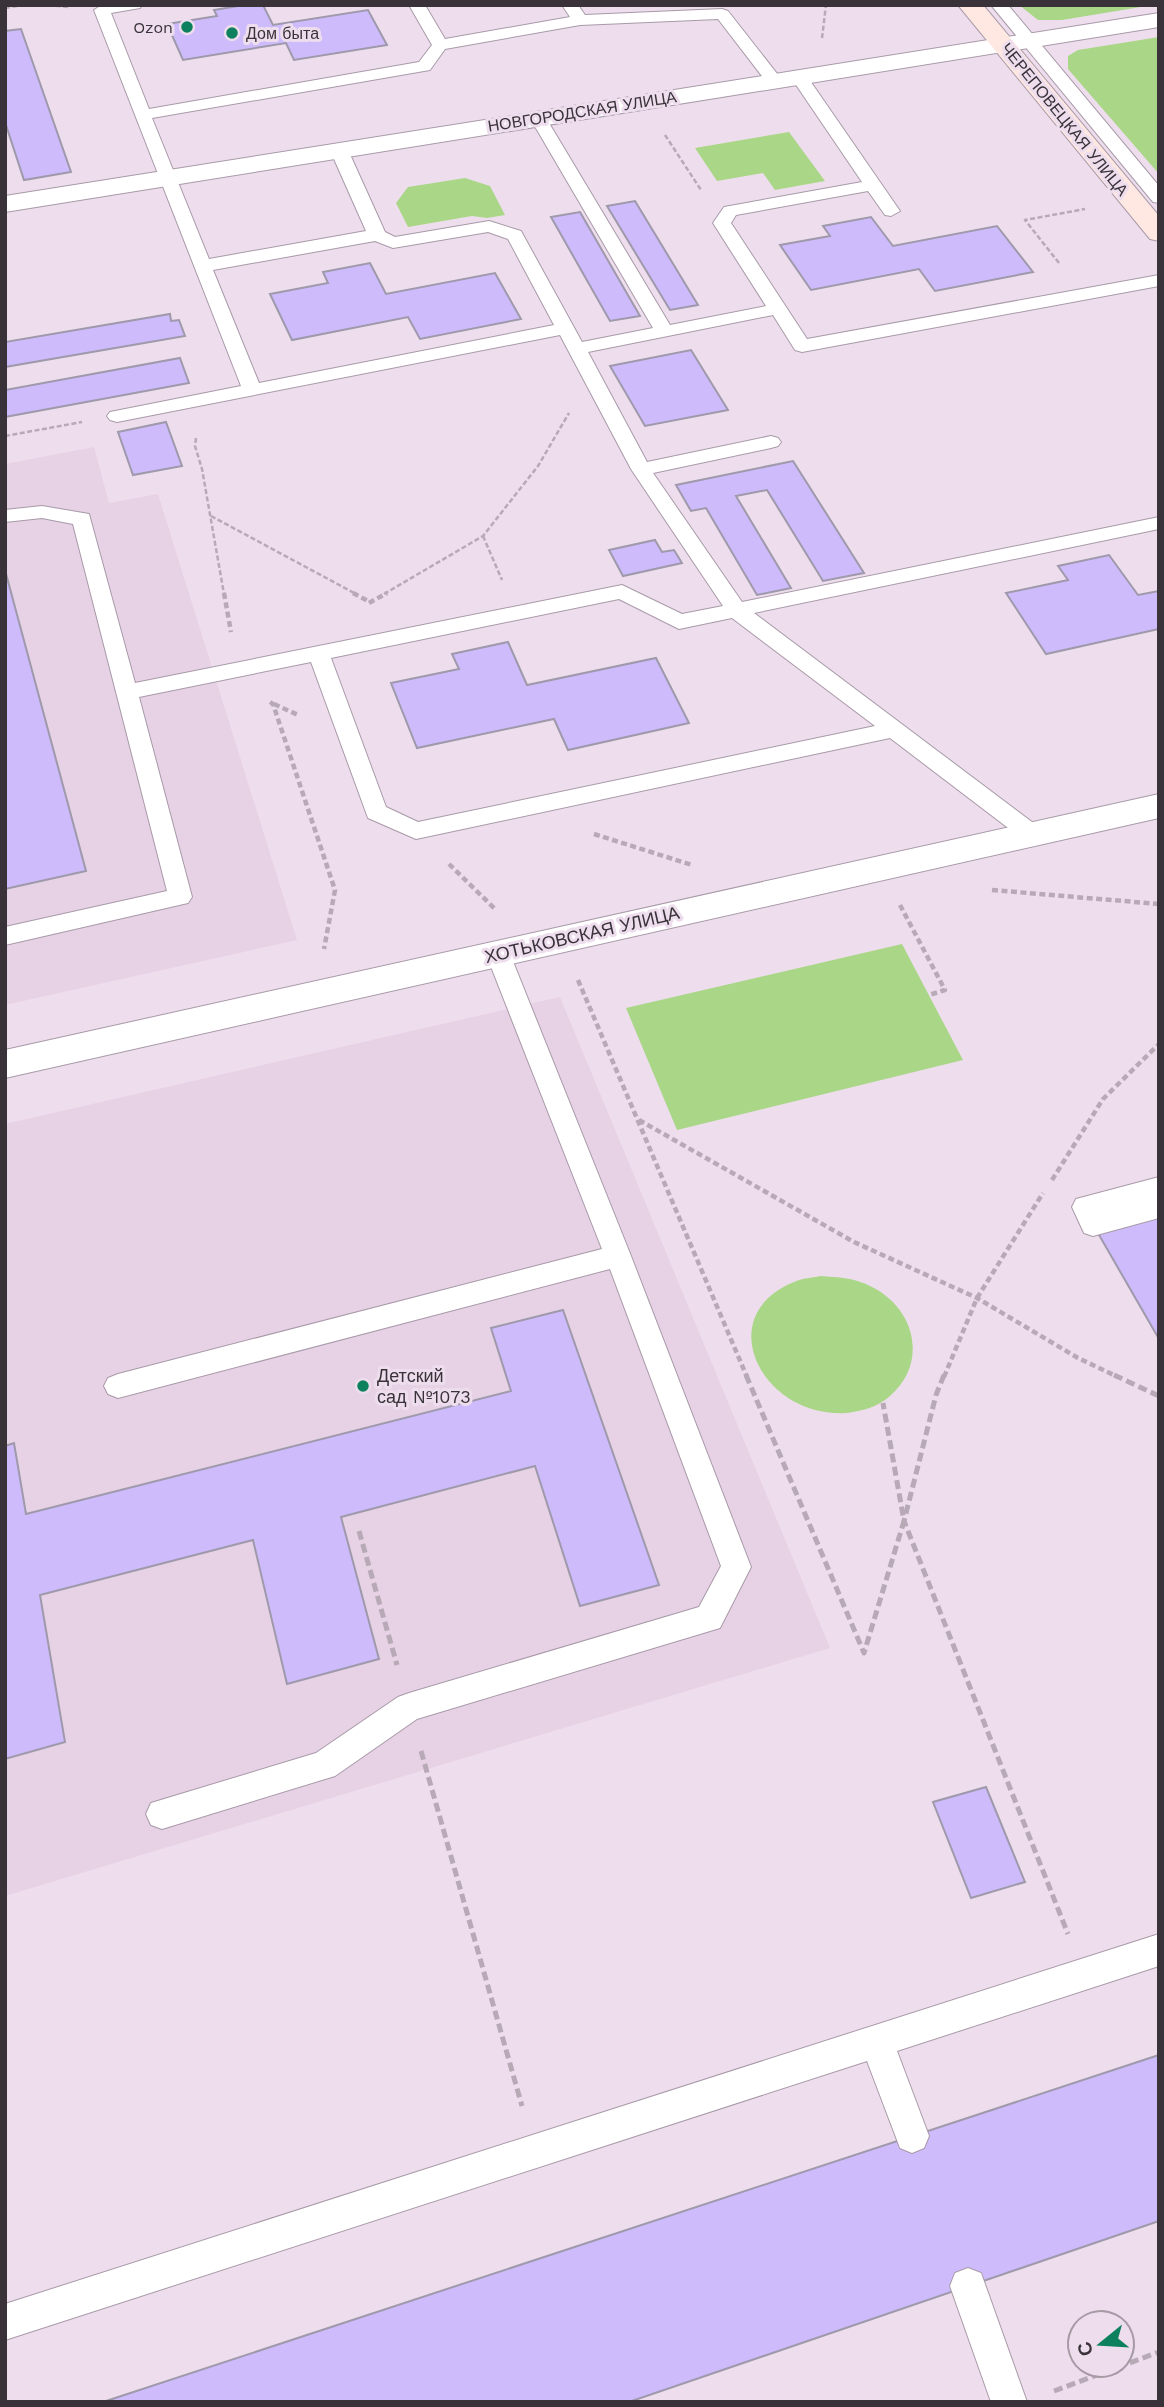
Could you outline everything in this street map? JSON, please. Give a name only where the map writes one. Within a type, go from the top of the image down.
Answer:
[{"type":"main road","name":"ЧЕРЕПОВЕЦКАЯ УЛИЦА","points":[[970,5],[1016,43],[1159,233]]},
{"type":"street","name":"НОВГОРОДСКАЯ УЛИЦА","points":[[5,204],[1159,20]]},
{"type":"street","name":"ХОТЬКОВСКАЯ УЛИЦА","points":[[5,1064],[1159,806]]},
{"type":"lane","points":[[134,5],[102,10],[253,391]]},
{"type":"lane","points":[[417,5],[440,45]]},
{"type":"lane","points":[[570,5],[580,20]]},
{"type":"lane","name":"ЧЕРЕПОВЕЦКАЯ УЛИЦА","points":[[999,5],[1016,43],[1159,198]]},
{"type":"lane","points":[[143,115],[424,66],[440,45],[580,20],[722,14],[786,78],[891,211]]},
{"type":"lane","points":[[538,118],[664,331]]},
{"type":"lane","points":[[339,150],[377,235]]},
{"type":"lane","points":[[873,186],[730,211],[722,223],[802,346],[1159,280]]},
{"type":"lane","points":[[202,266],[377,235],[393,243],[489,226],[515,235],[641,469],[737,611],[1031,834]]},
{"type":"lane","points":[[575,349],[777,309]]},
{"type":"lane","points":[[117,416],[564,329]]},
{"type":"lane","points":[[641,469],[771,442]]},
{"type":"lane","points":[[5,516],[42,512],[82,519],[180,897],[5,936]]},
{"type":"lane","points":[[128,692],[622,592],[679,622],[1159,523]]},
{"type":"lane","points":[[318,652],[376,813],[416,831],[894,730]]},
{"type":"lane","points":[[162,1814],[324,1765],[409,1707],[709,1618],[736,1567],[618,1256],[498,954]]},
{"type":"lane","points":[[1159,1187],[1085,1208],[1093,1225],[1159,1207]]},
{"type":"lane","points":[[118,1386],[618,1256]]},
{"type":"lane","points":[[5,2322],[1159,1950]]},
{"type":"lane","points":[[877,2041],[912,2136]]},
{"type":"lane","points":[[968,2286],[1009,2402]]},
{"type":"path","points":[[5,8],[23,5]]},
{"type":"path","points":[[659,125],[722,223]]},
{"type":"path","points":[[1084,294],[1025,220],[1096,207]]},
{"type":"path","points":[[364,605],[483,536],[538,466],[590,376]]},
{"type":"path","points":[[199,401],[195,446],[237,668]]},
{"type":"path","points":[[5,436],[117,416]]},
{"type":"path","points":[[210,515],[370,602]]},
{"type":"path","points":[[483,536],[516,613]]},
{"type":"path","points":[[214,673],[274,704],[335,890],[324,950]]},
{"type":"path","points":[[416,831],[497,911]]},
{"type":"path","points":[[593,834],[697,866]]},
{"type":"path","points":[[979,888],[1159,904]]},
{"type":"path","points":[[897,898],[945,989],[929,995]]},
{"type":"path","points":[[574,972],[639,1119],[864,1653],[904,1521],[936,1395],[977,1298],[1103,1099],[1159,1044]]},
{"type":"path","points":[[639,1119],[855,1242],[977,1298],[1078,1358],[1159,1396]]},
{"type":"path","points":[[883,1402],[904,1521],[1084,1974]]},
{"type":"path","points":[[359,1531],[409,1707]]},
{"type":"path","points":[[426,1768],[535,2151]]},
{"type":"path","points":[[1048,2393],[1159,2352]]},
{"type":"shaded area","points":[[94,447],[109,503],[158,494],[297,940],[5,1005],[5,464]]},
{"type":"shaded area","name":"Детский сад №1073","points":[[560,997],[830,1648],[5,1896],[5,1124]]},
{"type":"green space","points":[[1019,5],[1153,5],[1062,20],[1038,20]]},
{"type":"green space","points":[[1159,37],[1159,174],[1068,69],[1068,56],[1078,50]]},
{"type":"green space","points":[[789,132],[825,181],[775,190],[763,173],[717,181],[695,148]]},
{"type":"green space","points":[[465,178],[490,186],[505,215],[487,218],[472,216],[408,227],[396,203],[408,187]]},
{"type":"green space","points":[[902,944],[963,1060],[677,1130],[626,1008]]},
{"type":"green space","points":[[820,1276],[853,1280],[872,1287],[899,1309],[907,1322],[913,1353],[909,1368],[902,1383],[890,1396],[875,1406],[846,1413],[816,1410],[791,1399],[770,1383],[757,1362],[751,1340],[755,1318],[769,1298],[797,1281]]},
{"type":"building","points":[[263,5],[273,25],[368,10],[387,45],[294,60],[286,43],[183,60],[167,24],[217,16],[214,10]]},
{"type":"building","points":[[21,29],[71,172],[24,180],[5,122],[5,31]]},
{"type":"building","points":[[635,201],[698,305],[670,310],[607,206]]},
{"type":"building","points":[[580,212],[640,316],[610,321],[551,217]]},
{"type":"building","points":[[871,217],[893,246],[997,226],[1033,272],[935,291],[919,269],[811,290],[780,245],[830,236],[823,226]]},
{"type":"building","points":[[370,263],[386,294],[495,273],[521,319],[420,339],[408,317],[292,340],[270,294],[328,283],[323,272]]},
{"type":"building","points":[[170,314],[171,321],[179,320],[185,336],[5,367],[5,342]]},
{"type":"building","points":[[691,350],[728,410],[645,426],[610,366]]},
{"type":"building","points":[[180,358],[189,383],[5,417],[5,390]]},
{"type":"building","points":[[166,422],[182,466],[133,475],[118,432]]},
{"type":"building","points":[[793,461],[864,573],[823,581],[767,490],[736,496],[791,588],[757,595],[706,508],[691,511],[676,485]]},
{"type":"building","points":[[655,540],[662,552],[674,550],[682,563],[623,576],[609,550]]},
{"type":"building","points":[[1109,555],[1138,595],[1159,591],[1159,629],[1046,654],[1006,593],[1068,580],[1058,566]]},
{"type":"building","points":[[5,570],[86,871],[5,889]]},
{"type":"building","points":[[508,642],[527,685],[656,658],[689,723],[568,750],[554,719],[417,748],[391,683],[459,669],[452,654]]},
{"type":"building","points":[[1159,1211],[1159,1339],[1095,1228]]},
{"type":"building","points":[[563,1310],[659,1585],[580,1606],[535,1466],[341,1517],[379,1659],[287,1684],[253,1540],[40,1595],[65,1742],[5,1759],[5,1446],[14,1443],[26,1514],[511,1391],[491,1328]]},
{"type":"building","points":[[986,1787],[1025,1882],[971,1898],[933,1802]]},
{"type":"building","points":[[1159,2055],[1159,2221],[629,2402],[103,2402]]},
{"type":"place","name":"Ozon","points":[[187,27]]},
{"type":"place","name":"Дом быта","points":[[232,33]]},
{"type":"place","name":"Детский сад №1073","points":[[363,1386]]}]
